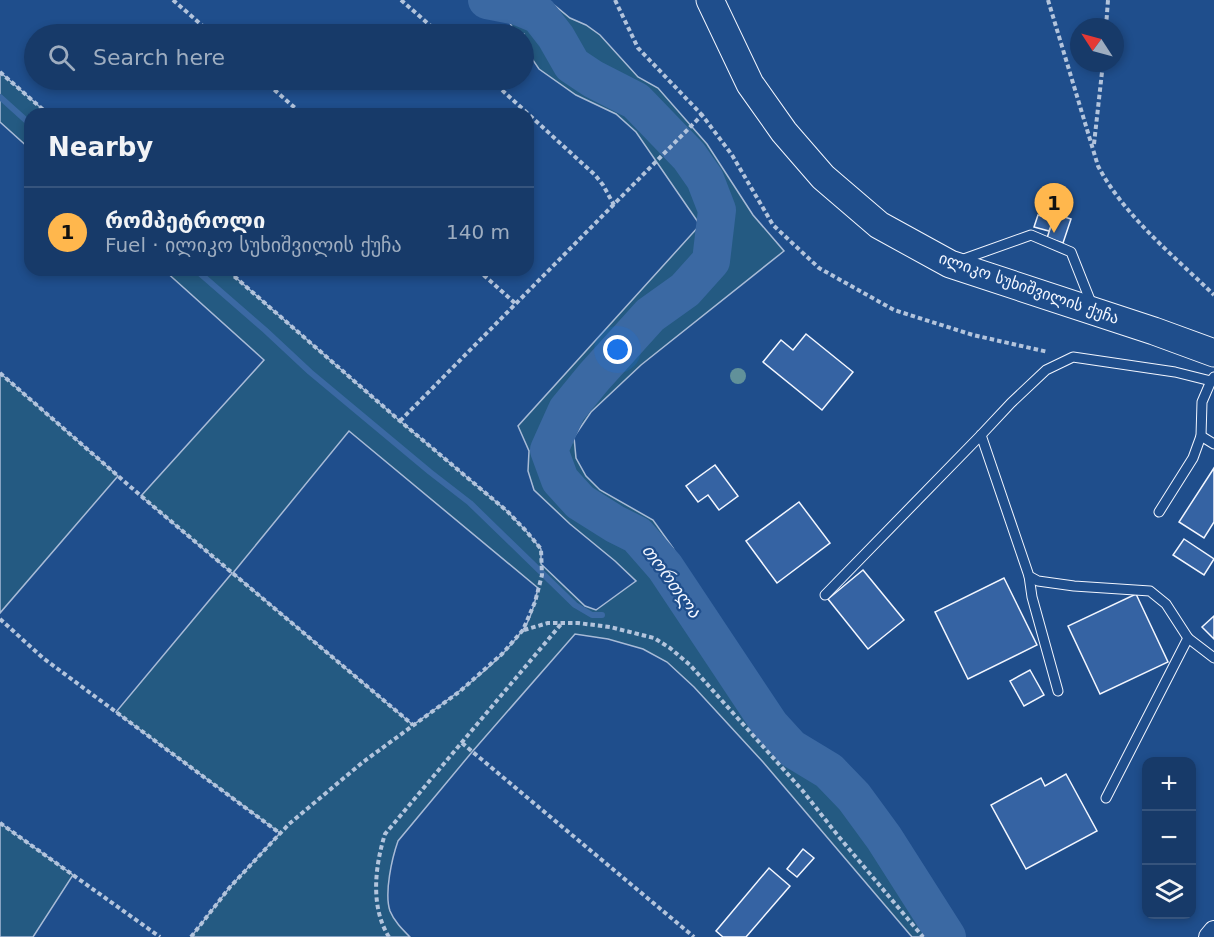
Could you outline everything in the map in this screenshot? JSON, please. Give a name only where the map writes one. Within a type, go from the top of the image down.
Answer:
[{"type":"main road","name":"ილიკო სუხიშვილის ქუჩა","points":[[711,0],[750,84],[784,132],[823,177],[879,225],[950,264],[1214,353]]},
{"type":"street","points":[[1209,937],[1214,931]]},
{"type":"lane","points":[[950,264],[1031,235],[1071,252],[1096,313]]},
{"type":"lane","points":[[825,595],[1011,403],[1046,370],[1072,357],[1212,379],[1202,402],[1202,436],[1193,458],[1159,512]]},
{"type":"lane","points":[[981,435],[1029,576],[1032,597],[1058,691]]},
{"type":"lane","points":[[1202,436],[1214,444]]},
{"type":"lane","points":[[1029,576],[1038,581],[1074,586],[1150,591],[1166,604],[1188,638],[1214,658]]},
{"type":"lane","points":[[1106,798],[1188,638]]},
{"type":"path","points":[[173,0],[201,24]]},
{"type":"path","points":[[401,0],[429,24]]},
{"type":"path","points":[[615,0],[638,48],[702,115],[732,155],[773,225],[819,268],[894,310],[973,335],[1072,357]]},
{"type":"path","points":[[1048,0],[1098,166],[1116,196],[1146,230],[1214,295]]},
{"type":"path","points":[[1107,18],[1108,0]]},
{"type":"path","points":[[0,72],[41,108]]},
{"type":"path","points":[[1093,148],[1102,72]]},
{"type":"path","points":[[274,90],[295,108]]},
{"type":"path","points":[[501,90],[521,108]]},
{"type":"path","points":[[400,421],[702,115]]},
{"type":"path","points":[[534,120],[595,175],[614,205]]},
{"type":"path","points":[[190,937],[230,887],[289,824],[363,762],[459,692],[502,654],[523,630],[535,602],[542,575],[541,549],[514,518],[234,276]]},
{"type":"path","points":[[485,276],[516,304]]},
{"type":"path","points":[[0,373],[141,496],[413,725]]},
{"type":"path","points":[[0,619],[42,658],[280,834]]},
{"type":"path","points":[[523,630],[548,623],[610,627],[654,638],[670,648],[690,665],[802,790],[923,937]]},
{"type":"path","points":[[389,937],[377,903],[376,880],[385,834],[562,623]]},
{"type":"path","points":[[462,743],[694,937]]},
{"type":"path","points":[[0,823],[160,937]]},
{"type":"shaded area","points":[[487,0],[544,0],[600,35],[638,77],[658,88],[707,144],[753,215],[784,251],[641,365],[591,412],[574,437],[576,458],[586,476],[600,490],[653,520],[673,548],[691,584],[682,593],[770,725],[791,748],[829,771],[854,797],[884,838],[947,937],[912,937],[763,762],[694,687],[667,662],[643,649],[608,639],[575,634],[398,841],[389,876],[388,904],[394,918],[410,937],[191,937],[230,887],[280,833],[116,712],[232,573],[141,496],[264,360],[171,276],[234,276],[507,511],[541,549],[541,564],[585,606],[596,610],[636,581],[534,490],[528,471],[529,451],[518,426],[700,225],[636,132],[616,114],[576,95],[539,69],[534,62],[534,24],[511,24],[499,3]],"holes":[[[349,431],[538,588],[534,605],[522,631],[499,657],[471,682],[413,725],[233,573]]]},
{"type":"shaded area","points":[[0,72],[41,108],[24,108],[24,144],[0,122]]},
{"type":"shaded area","points":[[0,373],[118,476],[0,613]]},
{"type":"shaded area","points":[[0,823],[73,875],[33,937],[0,937]]},
{"type":"building","points":[[1055,214],[1071,219],[1063,243],[1047,238]]},
{"type":"building","points":[[1038,215],[1053,220],[1049,231],[1034,227]]},
{"type":"building","points":[[806,334],[853,372],[822,410],[763,362],[781,340],[793,350]]},
{"type":"building","points":[[715,465],[738,496],[719,510],[708,495],[698,502],[686,486]]},
{"type":"building","points":[[1214,468],[1214,522],[1204,538],[1179,522]]},
{"type":"building","points":[[799,502],[830,543],[777,583],[746,541]]},
{"type":"building","points":[[1184,539],[1214,559],[1204,575],[1173,555]]},
{"type":"building","points":[[863,570],[904,620],[868,649],[828,599]]},
{"type":"building","points":[[1004,578],[1037,645],[968,679],[935,612]]},
{"type":"building","points":[[1136,594],[1168,662],[1100,694],[1068,626]]},
{"type":"building","points":[[1214,616],[1214,639],[1202,627]]},
{"type":"building","points":[[1030,670],[1044,695],[1024,706],[1010,681]]},
{"type":"building","points":[[1066,774],[1097,831],[1026,869],[991,805],[1041,778],[1045,786]]},
{"type":"building","points":[[803,849],[814,858],[797,877],[787,869]]},
{"type":"building","points":[[769,868],[790,886],[746,937],[723,937],[716,931]]},
{"type":"waterway","name":"თორთლა","points":[[487,0],[517,6],[539,15],[556,37],[572,65],[593,79],[636,101],[689,156],[705,179],[717,210],[711,261],[685,290],[650,315],[567,410],[549,450],[560,480],[580,502],[637,535],[665,567],[770,725],[791,748],[829,771],[854,797],[884,838],[947,937]]},
{"type":"waterway","points":[[0,97],[24,119]]},
{"type":"waterway","points":[[203,276],[310,372],[470,503],[575,605],[592,615],[602,615]]},
{"type":"place","name":"რომპეტროლი","points":[[1054,233]]}]
